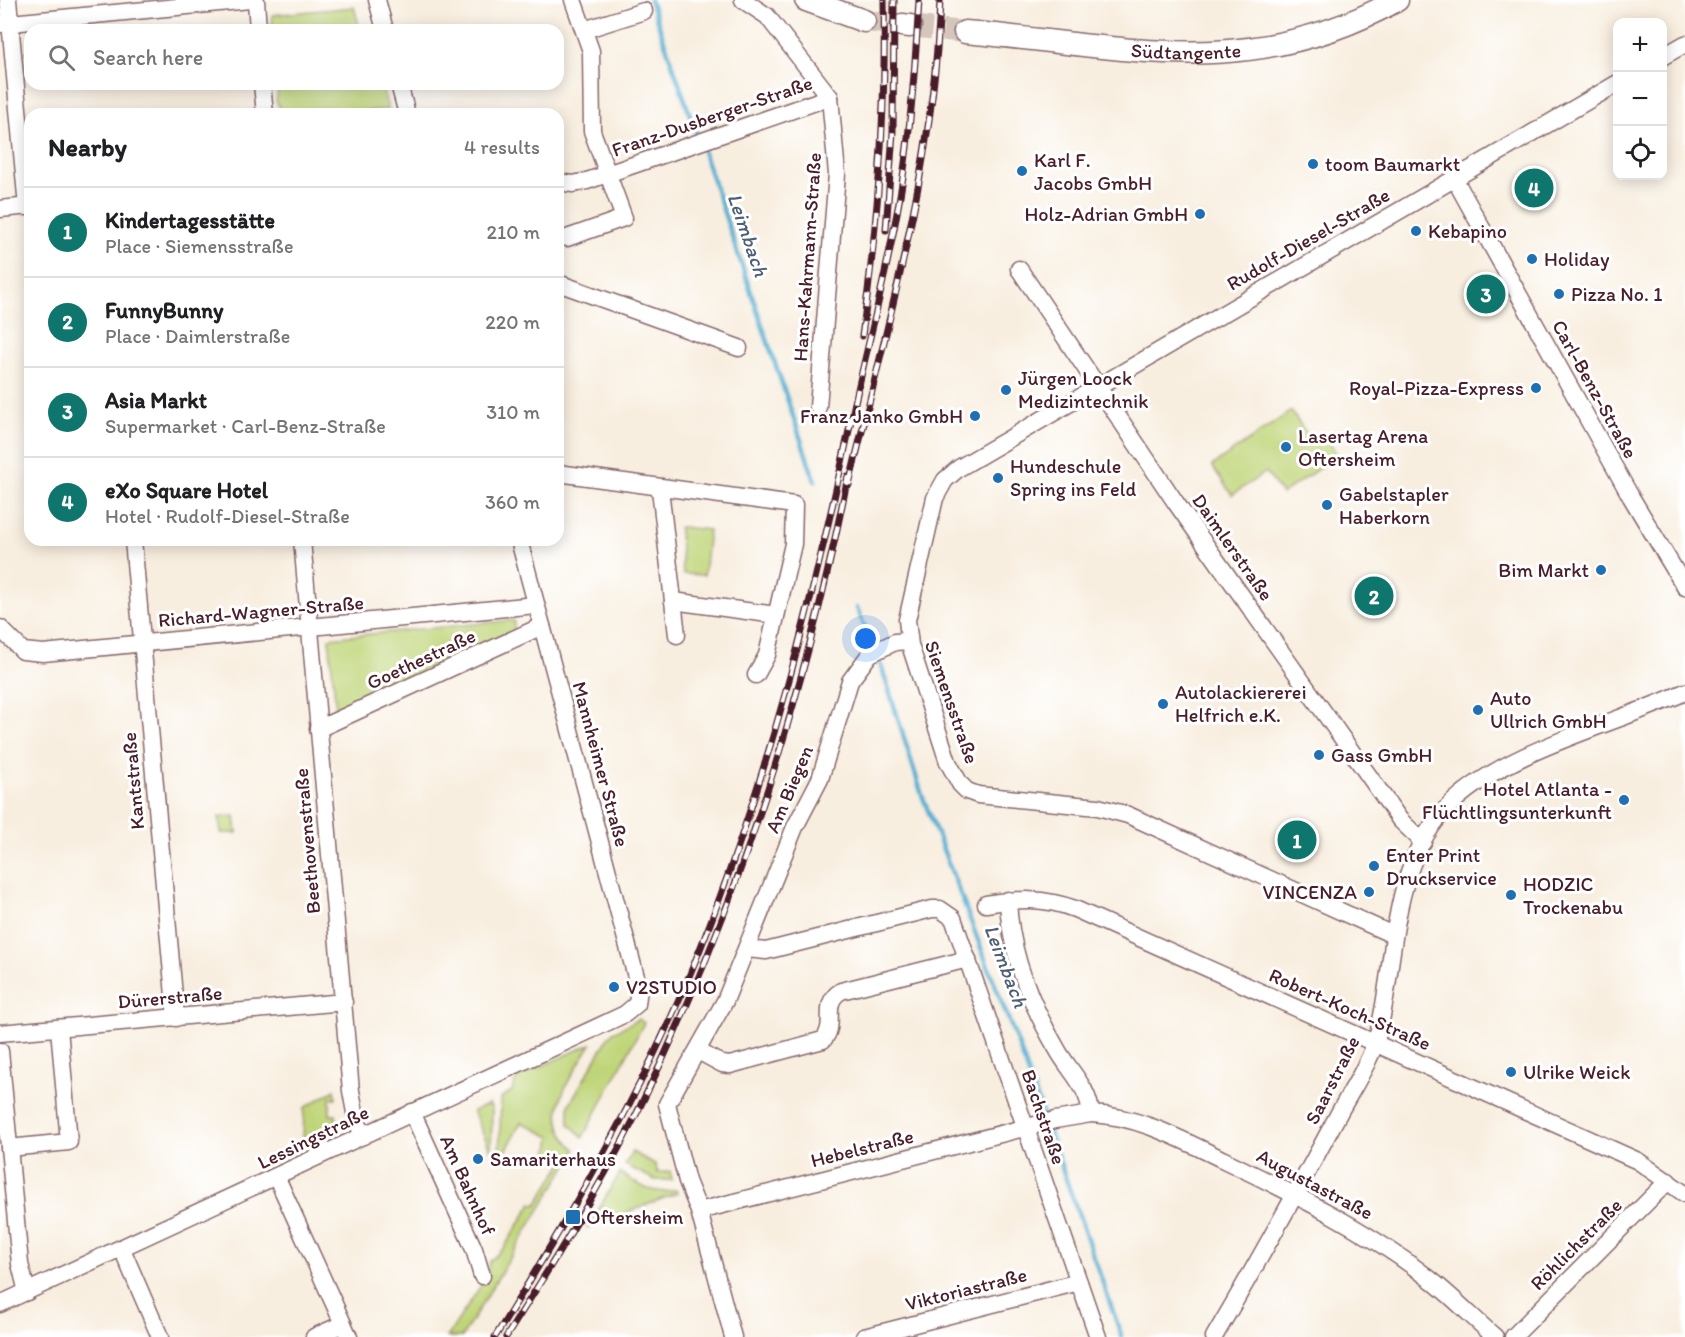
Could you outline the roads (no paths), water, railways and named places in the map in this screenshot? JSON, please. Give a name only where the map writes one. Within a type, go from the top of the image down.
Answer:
[{"type":"main road","points":[[806,0],[864,21]]},
{"type":"main road","name":"Südtangente","points":[[965,32],[1144,51],[1217,53],[1267,48],[1314,37],[1374,13],[1397,0]]},
{"type":"street","points":[[8,0],[5,24],[24,168]]},
{"type":"street","points":[[5,24],[250,0]]},
{"type":"street","points":[[256,0],[258,24]]},
{"type":"street","points":[[377,0],[383,24]]},
{"type":"street","points":[[573,0],[591,51],[592,131],[607,174]]},
{"type":"street","points":[[743,0],[767,16],[830,97]]},
{"type":"street","points":[[584,30],[644,11]]},
{"type":"street","points":[[1667,54],[1685,44]]},
{"type":"street","name":"Rudolf-Diesel-Straße","points":[[1206,322],[1613,85]]},
{"type":"street","points":[[262,90],[264,108]]},
{"type":"street","points":[[401,90],[405,108]]},
{"type":"street","name":"Franz-Dusberger-Straße","points":[[564,183],[573,184],[607,174],[830,97]]},
{"type":"street","name":"Hans-Kahrmann-Straße","points":[[818,407],[837,174],[830,97]]},
{"type":"street","name":"Franz-Dusberger-Straße","points":[[567,238],[624,218],[607,174]]},
{"type":"street","name":"Carl-Benz-Straße","points":[[1454,178],[1631,496],[1685,587]]},
{"type":"street","points":[[0,209],[24,207]]},
{"type":"street","name":"Daimlerstraße","points":[[1018,269],[1176,503],[1400,820],[1423,842]]},
{"type":"street","points":[[564,285],[739,348]]},
{"type":"street","name":"Siemensstraße","points":[[1206,322],[959,468],[945,480],[935,498],[909,608],[909,641],[948,762],[960,784],[967,791],[978,795],[1098,807],[1128,815],[1393,935]]},
{"type":"street","points":[[564,474],[660,489],[794,505],[793,544],[764,662],[756,675]]},
{"type":"street","points":[[660,489],[677,635]]},
{"type":"street","name":"Kantstraße","points":[[134,546],[176,1018]]},
{"type":"street","name":"Beethovenstraße","points":[[302,546],[351,1091],[356,1118],[363,1136]]},
{"type":"street","name":"Mannheimer Straße","points":[[521,546],[616,901],[639,999]]},
{"type":"street","points":[[673,601],[776,615]]},
{"type":"street","name":"Richard-Wagner-Straße","points":[[0,628],[28,654],[536,605]]},
{"type":"street","name":"Goethestraße","points":[[318,729],[542,626]]},
{"type":"street","name":"Am Biegen","points":[[699,1211],[689,1191],[669,1114],[667,1104],[670,1094],[698,1051],[725,1001],[795,827],[820,779],[850,681],[877,650],[909,641]]},
{"type":"street","name":"Saarstraße","points":[[1214,1337],[1296,1195],[1376,1044],[1393,935],[1407,880],[1423,842],[1451,803],[1478,781],[1512,762],[1685,692]]},
{"type":"street","name":"Robert-Koch-Straße","points":[[986,904],[1008,900],[1043,899],[1065,905],[1629,1157],[1685,1194]]},
{"type":"street","points":[[1008,900],[1010,933],[1026,987],[1057,1049],[1081,1083],[1090,1114]]},
{"type":"street","name":"Bachstraße","points":[[747,949],[766,951],[932,909],[948,913],[957,926],[1030,1126],[1098,1337]]},
{"type":"street","points":[[698,1051],[716,1062],[730,1065],[823,1040],[829,1034],[829,1004],[833,996],[841,991],[968,959]]},
{"type":"street","name":"Lessingstraße","points":[[0,1304],[277,1178],[412,1112],[625,1014],[633,1009],[639,999]]},
{"type":"street","name":"Dürerstraße","points":[[0,1033],[344,1002]]},
{"type":"street","points":[[9,1148],[69,1142],[59,1028]]},
{"type":"street","points":[[0,1051],[3,1123],[9,1148],[20,1264],[27,1292]]},
{"type":"street","name":"Am Bahnhof","points":[[412,1112],[474,1249],[482,1276]]},
{"type":"street","name":"Augustastraße","points":[[1030,1126],[1090,1114],[1124,1118],[1159,1129],[1296,1195],[1365,1235],[1419,1270],[1495,1337]]},
{"type":"street","name":"Hebelstraße","points":[[699,1211],[1030,1126]]},
{"type":"street","points":[[277,1178],[346,1330],[314,1337]]},
{"type":"street","name":"Röhlichstraße","points":[[1513,1337],[1668,1181]]},
{"type":"street","points":[[699,1211],[733,1337]]},
{"type":"street","points":[[122,1249],[160,1337]]},
{"type":"street","name":"Viktoriastraße","points":[[864,1337],[1080,1282]]},
{"type":"street","points":[[1226,1317],[1230,1337]]},
{"type":"waterway","name":"Leimbach","points":[[650,0],[698,138]]},
{"type":"waterway","name":"Leimbach","points":[[701,145],[815,481]]},
{"type":"waterway","name":"Leimbach","points":[[857,608],[883,671],[922,795],[1018,1044],[1122,1337]]},
{"type":"tunnel","points":[[864,21],[902,25]]},
{"type":"tunnel","points":[[910,26],[965,32]]},
{"type":"railway","points":[[862,336],[880,168],[884,84],[884,0]]},
{"type":"railway","points":[[886,230],[893,132],[894,0]]},
{"type":"railway","points":[[495,1337],[549,1249],[600,1159],[647,1068],[690,974],[742,835],[804,623],[889,255],[907,143],[914,82],[919,0]]},
{"type":"railway","points":[[849,485],[893,305],[919,184],[936,62],[940,0]]},
{"type":"railway","points":[[506,1337],[573,1230],[634,1119],[671,1042],[704,964],[735,885],[788,724],[810,642],[848,476]]},
{"type":"place","name":"toom Baumarkt","points":[[1313,164]]},
{"type":"place","name":"Karl F. Jacobs GmbH","points":[[1022,171]]},
{"type":"place","name":"eXo Square Hotel","points":[[1534,188]]},
{"type":"place","name":"Holz-Adrian GmbH","points":[[1200,214]]},
{"type":"place","name":"Kebapino","points":[[1416,231]]},
{"type":"place","name":"Holiday","points":[[1532,259]]},
{"type":"place","name":"Asia Markt","points":[[1486,294]]},
{"type":"place","name":"Pizza No. 1","points":[[1559,294]]},
{"type":"place","name":"Royal-Pizza-Express","points":[[1536,388]]},
{"type":"place","name":"Jürgen Loock Medizintechnik","points":[[1006,390]]},
{"type":"place","name":"Franz Janko GmbH","points":[[975,416]]},
{"type":"place","name":"Lasertag Arena Oftersheim","points":[[1286,447]]},
{"type":"place","name":"Hundeschule Spring ins Feld","points":[[998,478]]},
{"type":"place","name":"Gabelstapler Haberkorn","points":[[1327,505]]},
{"type":"place","name":"Bim Markt","points":[[1601,570]]},
{"type":"place","name":"FunnyBunny","points":[[1374,596]]},
{"type":"place","name":"Autolackiererei Helfrich e.K.","points":[[1163,704]]},
{"type":"place","name":"Auto Ullrich GmbH","points":[[1478,710]]},
{"type":"place","name":"Gass GmbH","points":[[1319,755]]},
{"type":"place","name":"Hotel Atlanta - Flüchtlingsunterkunft","points":[[1624,800]]},
{"type":"place","name":"Kindertagesstätte","points":[[1297,840]]},
{"type":"place","name":"Enter Print Druckservice","points":[[1374,866]]},
{"type":"place","name":"VINCENZA","points":[[1369,892]]},
{"type":"place","name":"HODZIC Trockenabu","points":[[1511,895]]},
{"type":"place","name":"V2STUDIO","points":[[614,987]]},
{"type":"place","name":"Ulrike Weick","points":[[1511,1072]]},
{"type":"place","name":"Samariterhaus","points":[[478,1159]]},
{"type":"place","name":"Oftersheim","points":[[573,1217]]}]
